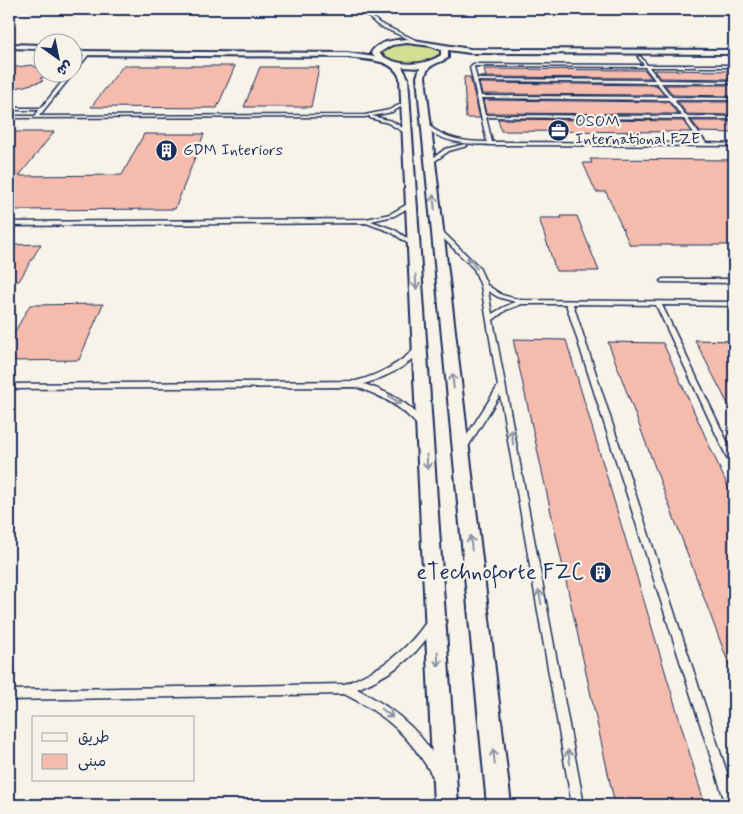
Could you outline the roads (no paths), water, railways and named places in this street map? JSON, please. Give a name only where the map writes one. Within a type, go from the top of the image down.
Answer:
[{"type":"street","points":[[82,48],[350,50],[390,43],[416,41],[470,50],[734,52]]},
{"type":"street","points":[[9,46],[32,47]]},
{"type":"street","points":[[380,46],[375,54],[403,74],[406,103],[446,797]]},
{"type":"street","points":[[440,46],[446,52],[420,73],[499,805]]},
{"type":"street","points":[[9,53],[32,52]]},
{"type":"street","points":[[82,53],[347,55],[410,65],[473,55],[734,58]]},
{"type":"lane","points":[[362,9],[370,18],[388,30],[416,41]]},
{"type":"lane","points":[[388,30],[393,36],[390,43]]},
{"type":"lane","points":[[82,60],[88,53]]},
{"type":"lane","points":[[640,57],[705,145]]},
{"type":"lane","points":[[490,141],[472,67],[477,64],[734,66]]},
{"type":"lane","points":[[476,80],[734,82]]},
{"type":"lane","points":[[36,117],[64,82]]},
{"type":"lane","points":[[479,98],[734,99]]},
{"type":"lane","points":[[9,117],[365,116],[390,111],[406,103]]},
{"type":"lane","points":[[9,109],[43,109]]},
{"type":"lane","points":[[365,116],[390,122],[407,132]]},
{"type":"lane","points":[[484,116],[734,118]]},
{"type":"lane","points":[[426,126],[432,132],[444,138],[475,144]]},
{"type":"lane","points":[[430,162],[447,150],[490,141],[734,140]]},
{"type":"lane","points":[[490,141],[734,145]]},
{"type":"lane","points":[[9,224],[366,221],[392,215],[411,204]]},
{"type":"lane","points":[[366,221],[393,231],[414,245]]},
{"type":"lane","points":[[437,228],[477,268],[484,286],[578,805]]},
{"type":"lane","points":[[663,280],[732,281],[734,289]]},
{"type":"lane","points":[[484,286],[500,296],[521,302],[734,304]]},
{"type":"lane","points":[[490,319],[504,309],[521,302]]},
{"type":"lane","points":[[569,303],[732,805]]},
{"type":"lane","points":[[658,303],[734,464]]},
{"type":"lane","points":[[356,384],[394,370],[409,360],[420,349]]},
{"type":"lane","points":[[9,387],[356,384],[378,390],[396,400],[425,429]]},
{"type":"lane","points":[[461,451],[502,386]]},
{"type":"lane","points":[[9,695],[345,689],[374,677],[400,661],[421,639],[435,616]]},
{"type":"lane","points":[[345,689],[376,703],[403,725],[427,754],[446,797]]},
{"type":"place","name":"OSOM International FZE","points":[[559,130]]},
{"type":"place","name":"GDM Interiors","points":[[167,150]]},
{"type":"place","name":"eTechnoforte FZC","points":[[600,573]]}]
